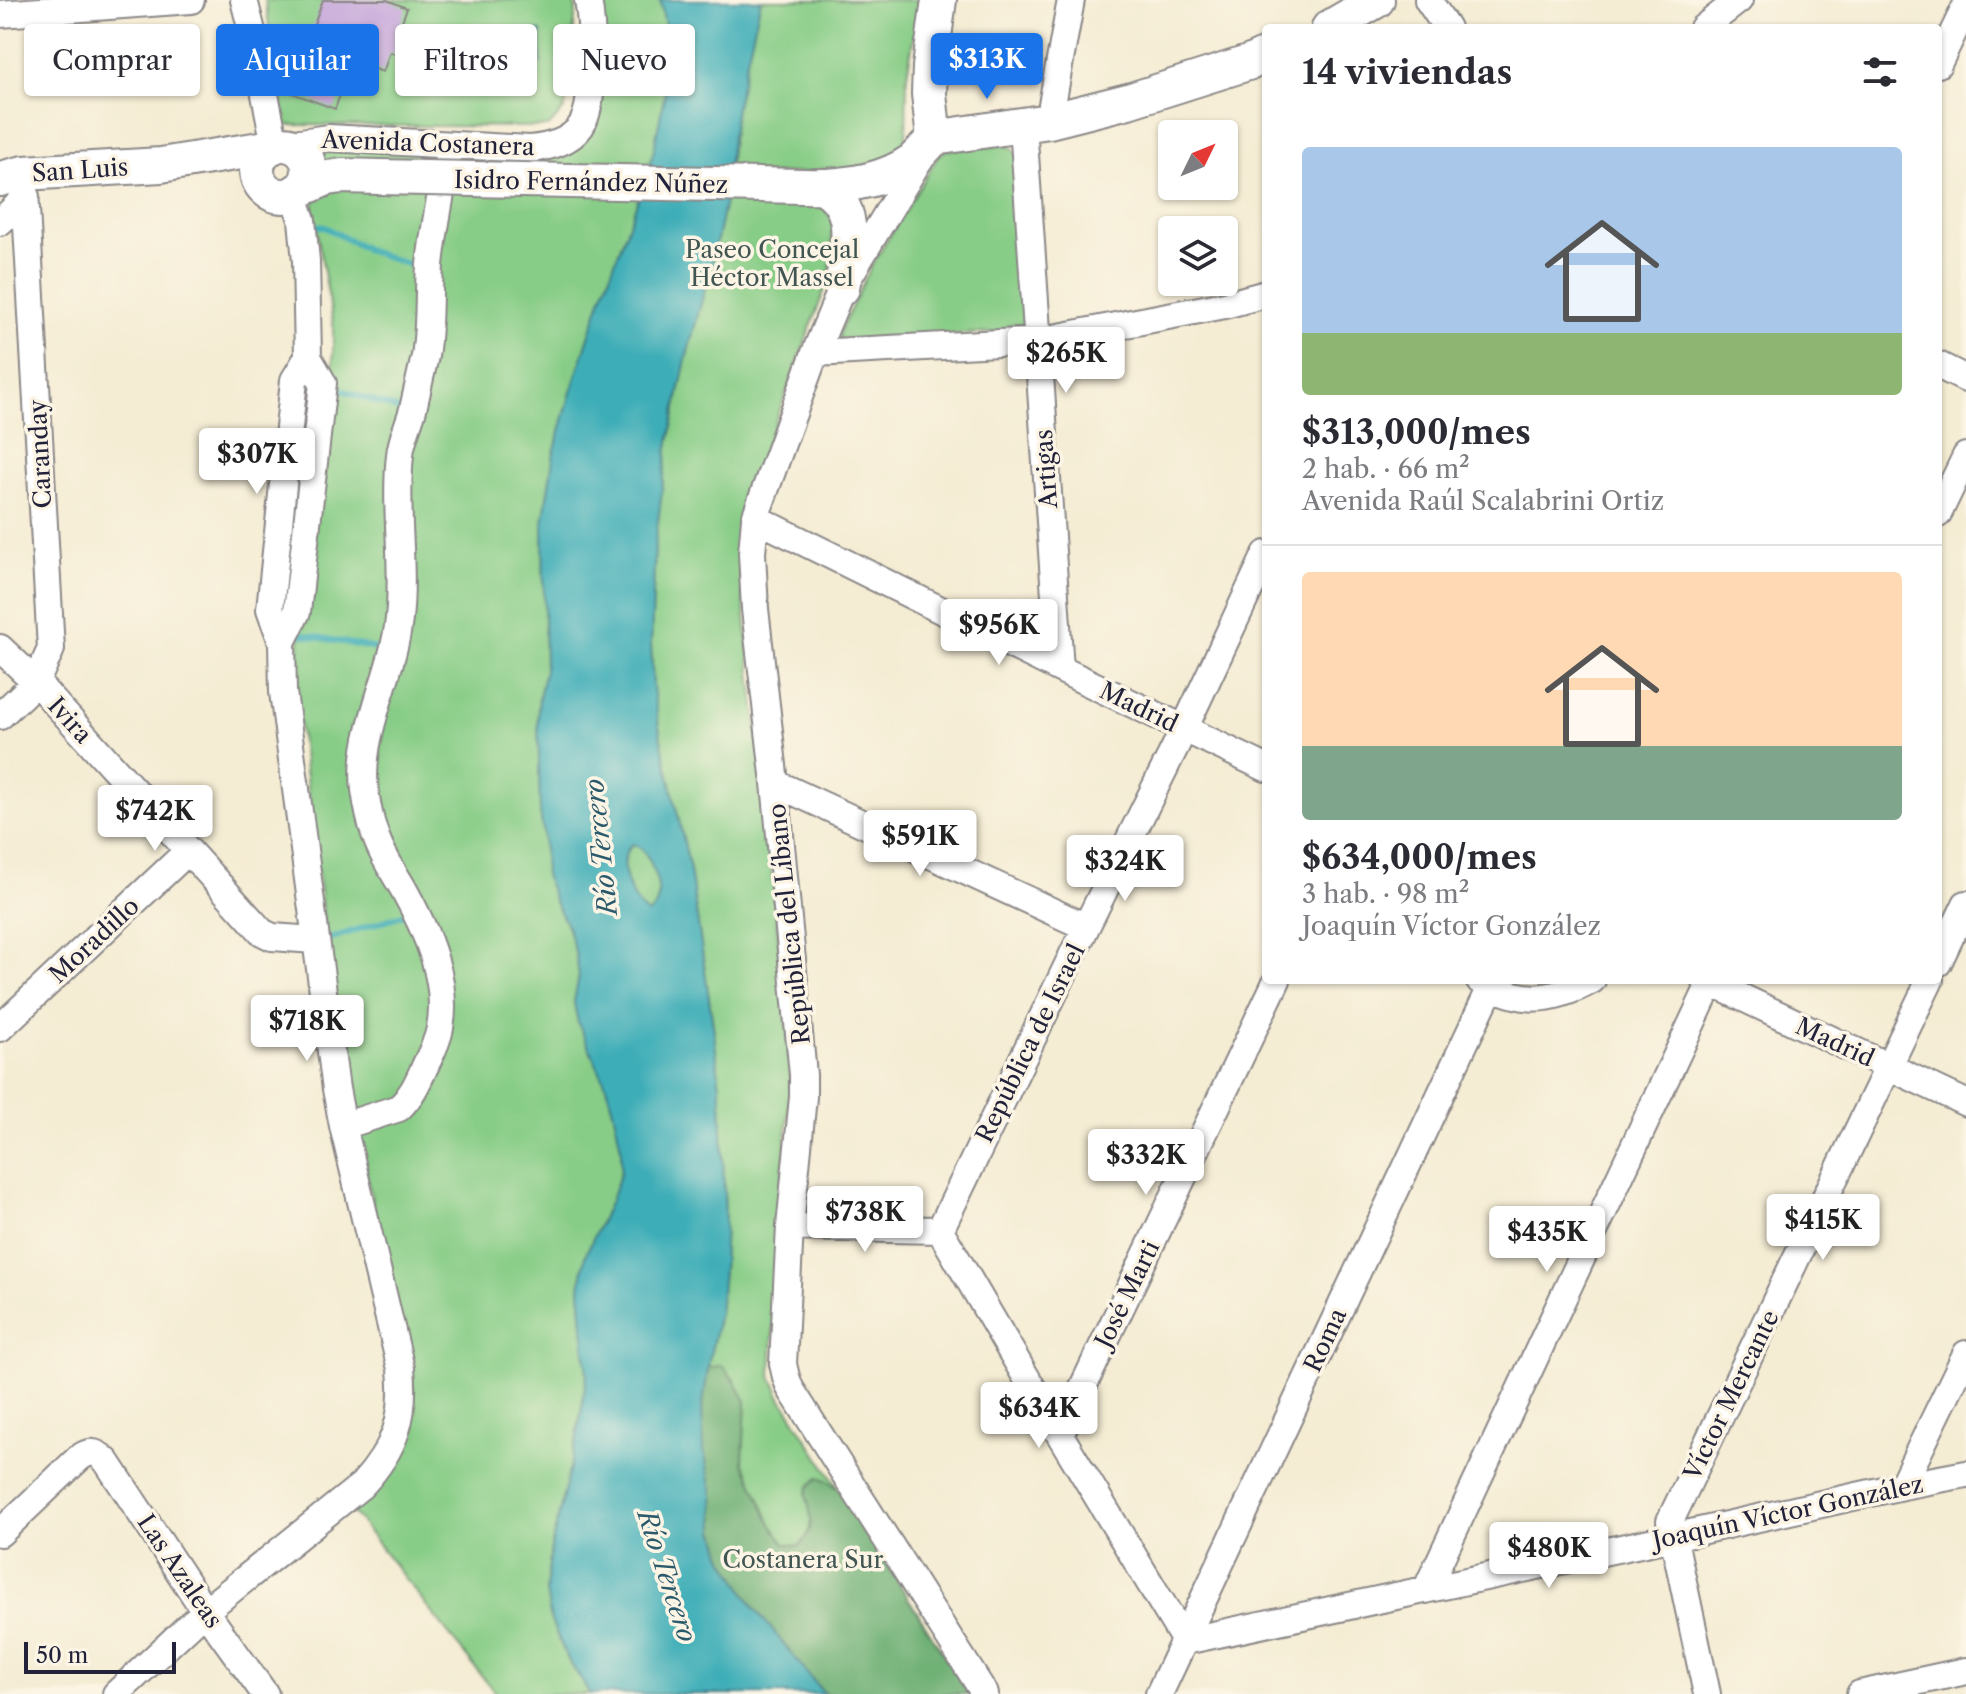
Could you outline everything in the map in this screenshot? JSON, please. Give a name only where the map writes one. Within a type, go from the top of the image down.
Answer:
[{"type":"main road","points":[[939,0],[929,94],[934,138],[1036,123],[1128,101],[1262,57]]},
{"type":"main road","points":[[1336,24],[1377,0]]},
{"type":"main road","name":"Isidro Fernández Núñez","points":[[342,176],[841,185],[889,173],[913,160],[934,138]]},
{"type":"main road","name":"San Luis","points":[[17,183],[284,147]]},
{"type":"main road","points":[[284,147],[323,171],[342,176]]},
{"type":"main road","points":[[286,191],[306,182],[309,174],[307,161],[284,147],[264,153],[258,166],[260,181],[286,191],[342,176]]},
{"type":"main road","name":"San Luis","points":[[161,165],[286,191]]},
{"type":"main road","points":[[812,186],[836,196],[847,216],[842,288]]},
{"type":"street","points":[[0,14],[191,0]]},
{"type":"street","points":[[244,0],[284,147]]},
{"type":"street","name":"Avenida Costanera","points":[[284,147],[329,138],[530,149],[563,141],[580,127],[586,115],[592,32],[588,0]]},
{"type":"street","name":"Artigas","points":[[1060,669],[1038,341],[1036,123],[1071,0]]},
{"type":"street","points":[[1428,0],[1444,24]]},
{"type":"street","points":[[1708,24],[1739,0]]},
{"type":"street","points":[[1736,24],[1747,0]]},
{"type":"street","points":[[1942,56],[1966,6]]},
{"type":"street","name":"República del Líbano","points":[[934,138],[842,288],[755,518],[752,553],[755,609],[803,1075],[790,1227],[783,1364],[790,1388],[985,1694]]},
{"type":"street","points":[[343,1126],[399,1108],[406,1102],[413,1094],[440,1028],[441,1006],[434,958],[419,918],[374,834],[364,784],[369,737],[399,620],[402,578],[397,489],[400,451],[425,352],[432,252],[450,146]]},
{"type":"street","points":[[0,222],[17,183]]},
{"type":"street","name":"Caranday","points":[[0,716],[36,682],[51,649],[17,183]]},
{"type":"street","points":[[116,1694],[205,1611],[362,1485],[393,1441],[403,1386],[343,1126],[283,692],[282,642],[297,612],[323,383],[308,357],[302,220],[286,191]]},
{"type":"street","points":[[815,353],[1038,341],[1262,295]]},
{"type":"street","points":[[1942,367],[1966,379]]},
{"type":"street","points":[[1942,506],[1966,456]]},
{"type":"street","name":"Madrid","points":[[755,518],[1262,766]]},
{"type":"street","name":"República de Israel","points":[[940,1230],[1262,563]]},
{"type":"street","name":"Ivira","points":[[0,648],[36,682],[262,932],[287,940],[315,940]]},
{"type":"street","points":[[775,783],[1086,927]]},
{"type":"street","name":"Moradillo","points":[[0,1028],[187,852]]},
{"type":"street","points":[[1942,955],[1966,904]]},
{"type":"street","name":"José Marti","points":[[1060,1435],[1275,984]]},
{"type":"street","name":"Roma","points":[[1159,1694],[1485,984]]},
{"type":"street","name":"Roma","points":[[1488,984],[1523,997],[1548,998],[1585,984]]},
{"type":"street","points":[[1426,1590],[1708,984]]},
{"type":"street","name":"Madrid","points":[[1715,984],[1966,1103]]},
{"type":"street","name":"Víctor Mercante","points":[[1707,1694],[1670,1521],[1928,984]]},
{"type":"street","points":[[790,1227],[940,1230],[1185,1641]]},
{"type":"street","points":[[1902,1486],[1966,1354]]},
{"type":"street","name":"Las Azaleas","points":[[0,1533],[84,1454],[99,1454],[265,1694]]},
{"type":"street","name":"Joaquín Víctor González","points":[[1185,1641],[1966,1474]]},
{"type":"street","points":[[1860,1694],[1966,1671]]},
{"type":"green space","points":[[265,0],[572,0],[576,9],[574,24],[553,24],[553,96],[566,96],[565,108],[549,127],[285,125],[280,96],[379,96],[379,24],[269,24]]},
{"type":"green space","points":[[594,0],[660,0],[665,24],[591,24]]},
{"type":"green space","points":[[761,0],[920,0],[907,75],[906,146],[864,170],[728,176],[736,106]]},
{"type":"green space","points":[[582,96],[664,96],[654,150],[642,189],[571,392],[554,453],[543,523],[545,670],[538,714],[540,811],[554,900],[567,925],[576,955],[579,976],[574,1002],[578,1023],[606,1085],[621,1148],[621,1171],[613,1195],[585,1256],[580,1288],[587,1375],[577,1438],[551,1548],[546,1591],[551,1621],[566,1656],[590,1694],[496,1694],[352,1511],[378,1485],[397,1458],[409,1427],[414,1391],[355,1123],[326,940],[294,680],[328,401],[333,387],[333,323],[313,209],[323,164],[318,156],[321,149],[576,141]]},
{"type":"green space","points":[[1005,145],[1018,156],[1024,331],[840,340],[839,333],[871,267],[939,155],[946,150]]},
{"type":"green space","name":"Costanera Sur","points":[[726,197],[818,199],[833,221],[830,275],[745,503],[737,543],[790,1061],[771,1376],[781,1398],[969,1694],[824,1694],[756,1610],[724,1559],[702,1411],[723,1271],[725,1219],[721,1097],[690,870],[653,688],[651,644],[655,544],[667,452],[686,359]]},
{"type":"green space","points":[[633,844],[644,851],[657,883],[657,903],[648,914],[636,901],[627,881],[625,860]]},
{"type":"green space","points":[[722,1365],[746,1401],[743,1461],[771,1524],[785,1544],[799,1546],[808,1534],[810,1515],[806,1494],[809,1486],[818,1478],[838,1488],[969,1694],[824,1694],[756,1610],[724,1559],[715,1530],[713,1495],[704,1451],[702,1411],[708,1368]]},
{"type":"water","name":"Río Tercero","points":[[660,0],[761,0],[736,106],[726,197],[686,359],[667,452],[655,545],[651,644],[653,688],[690,870],[721,1097],[725,1219],[723,1271],[702,1411],[715,1530],[724,1559],[756,1610],[824,1694],[590,1694],[566,1656],[551,1621],[546,1591],[551,1548],[577,1438],[587,1375],[580,1288],[585,1256],[621,1171],[621,1148],[606,1085],[578,1023],[574,1002],[579,976],[576,955],[567,925],[545,875],[538,714],[545,670],[543,523],[554,453],[571,392],[654,150],[664,96],[695,96],[695,24],[665,24]],"holes":[[[632,844],[644,851],[652,866],[658,891],[657,903],[648,914],[636,901],[625,870],[627,851]]]},
{"type":"water","points":[[537,31],[541,31],[541,63],[537,63]]},
{"type":"building","points":[[323,0],[387,0],[407,8],[401,24],[395,24],[395,54],[390,52],[383,72],[379,71],[379,24],[314,24]]},
{"type":"building","points":[[300,96],[340,96],[335,109]]},
{"type":"waterway","points":[[314,225],[325,227],[369,251],[425,270]]},
{"type":"waterway","points":[[333,387],[402,411]]},
{"type":"waterway","points":[[301,634],[382,650]]},
{"type":"waterway","points":[[326,940],[402,915]]},
{"type":"park label","name":"Paseo Concejal Héctor Massel","points":[[772,263]]}]
